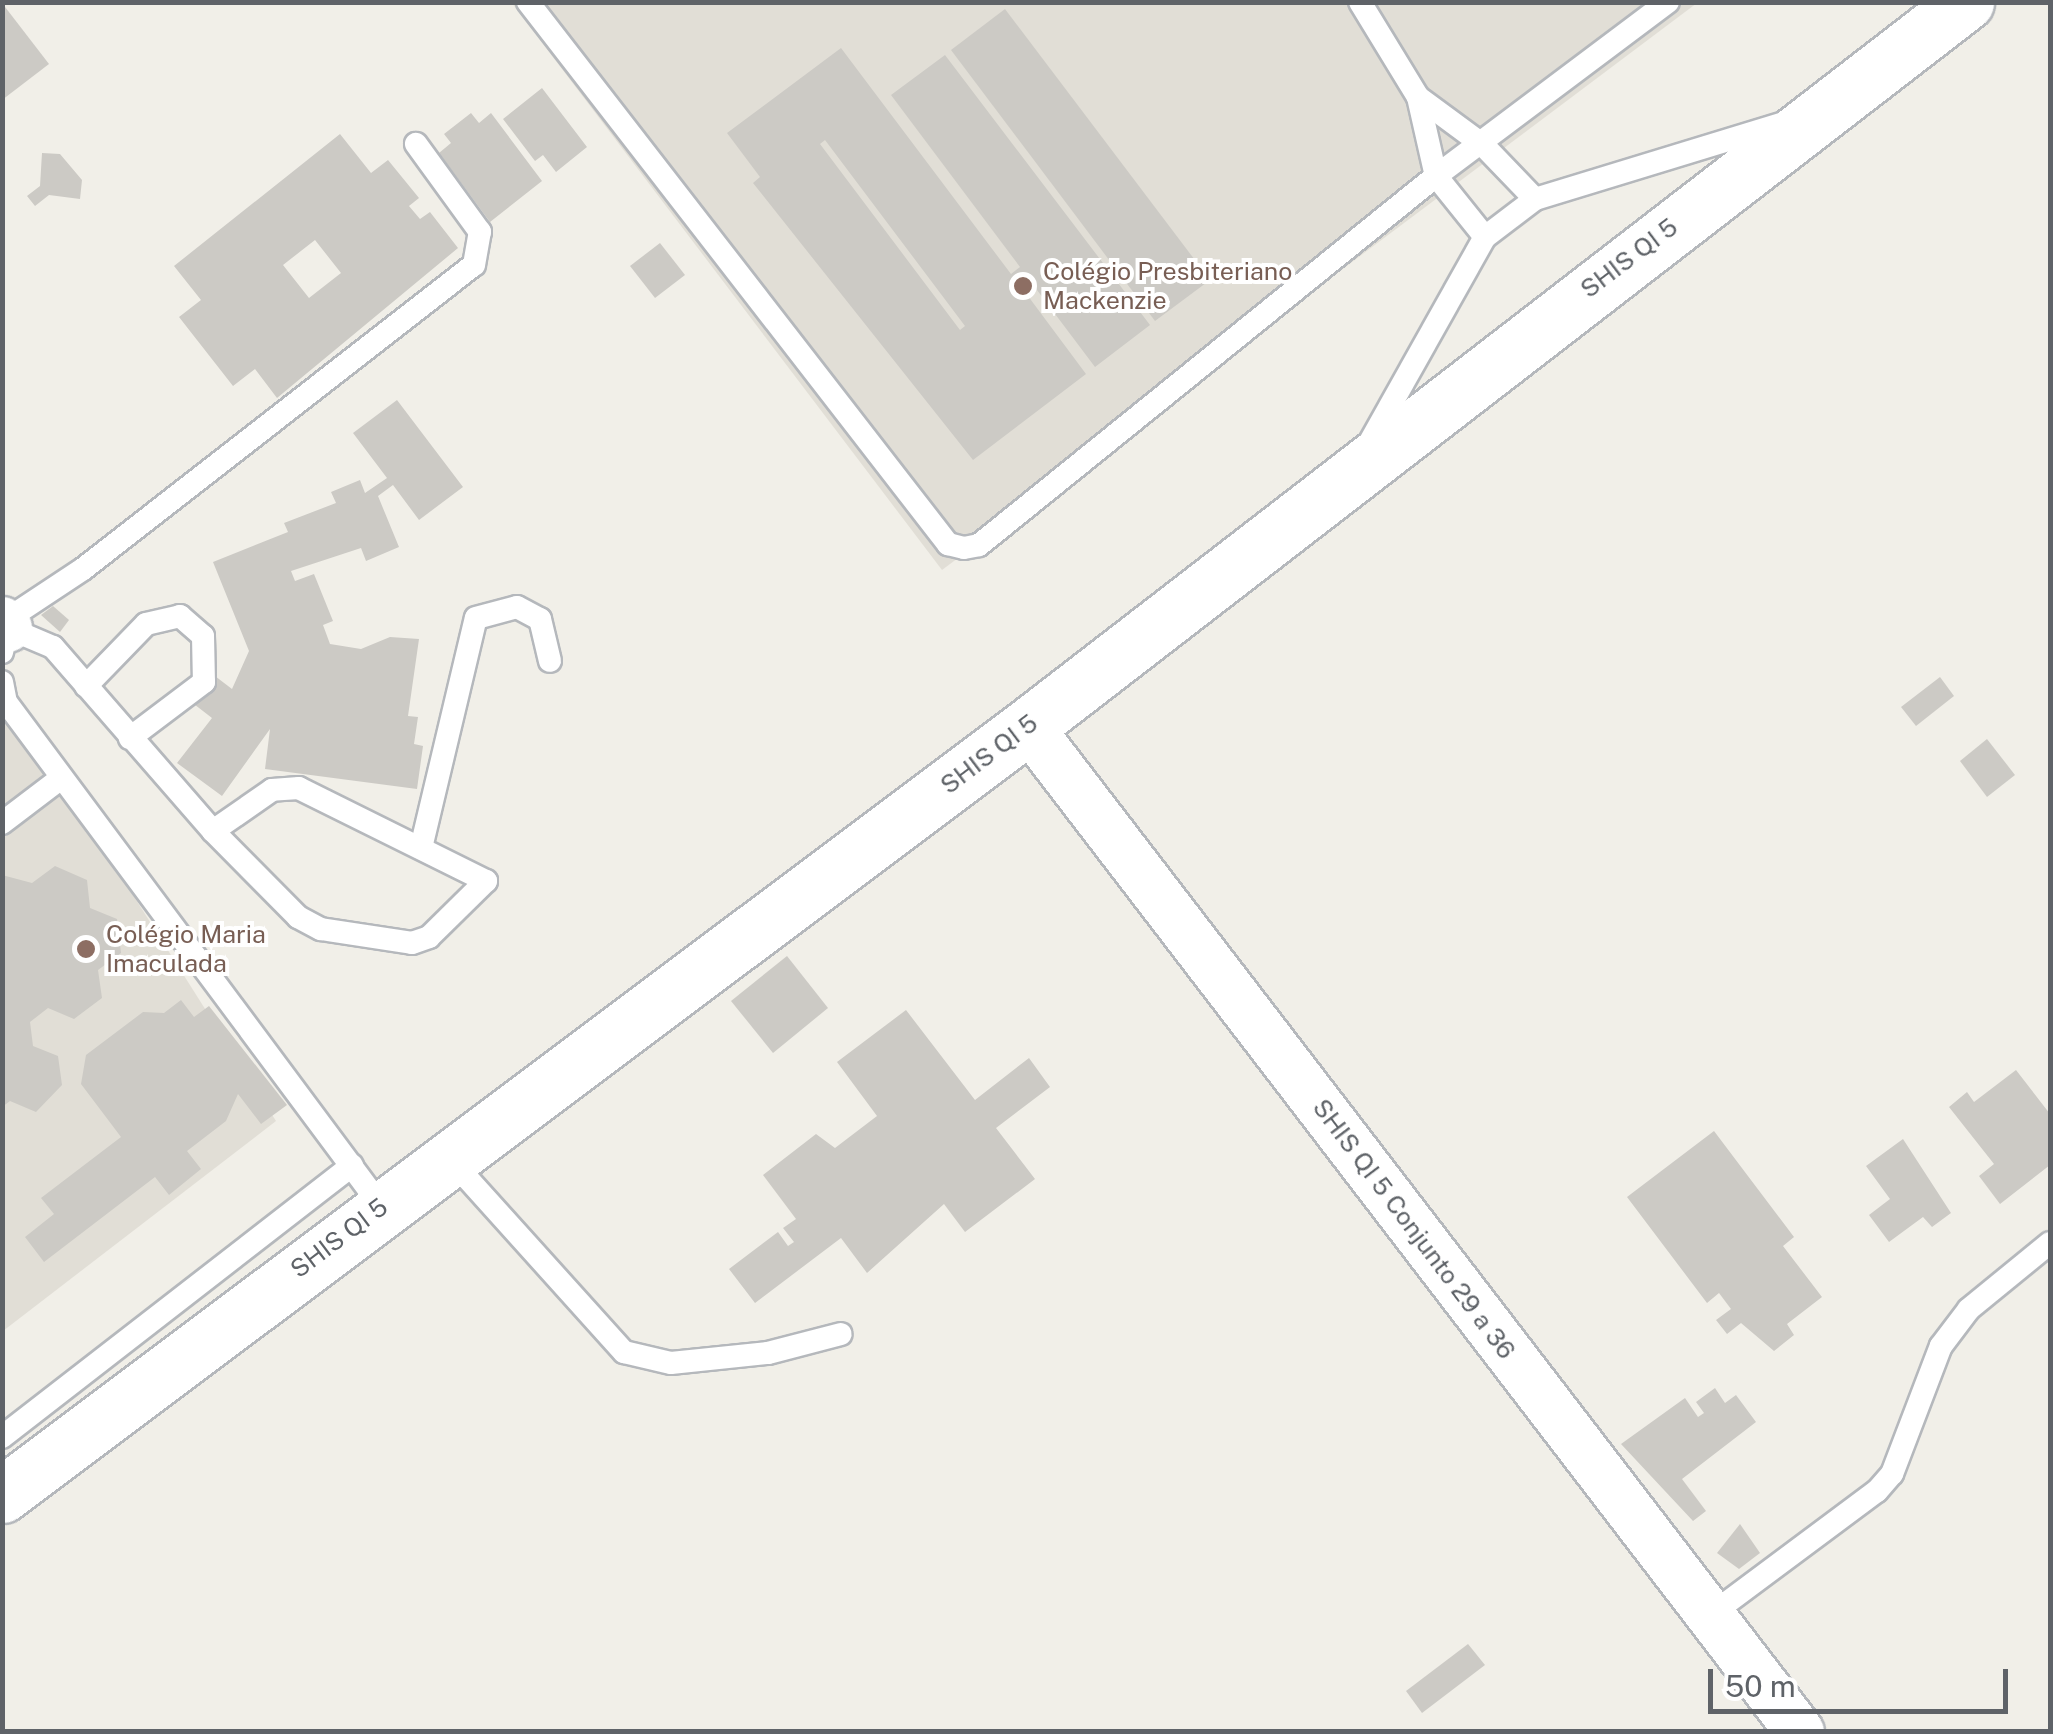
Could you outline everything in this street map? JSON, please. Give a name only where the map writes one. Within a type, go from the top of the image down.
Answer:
[{"type":"street","name":"SHIS QI 5","points":[[2,1495],[366,1186],[448,1156],[1028,726],[1357,464],[1966,2]]},
{"type":"street","name":"SHIS QI 5 Conjunto 29 a 36","points":[[1028,726],[1709,1616],[1789,1727]]},
{"type":"lane","points":[[528,2],[948,544],[964,548],[979,545],[1436,176],[1483,145],[1668,2]]},
{"type":"lane","points":[[1360,2],[1418,96],[1436,176],[1485,237]]},
{"type":"lane","points":[[1418,96],[1483,145],[1535,199]]},
{"type":"lane","points":[[1357,464],[1485,237],[1535,199],[1823,112]]},
{"type":"lane","points":[[4,631],[474,265],[480,232],[416,144]]},
{"type":"lane","points":[[421,848],[476,618],[517,607],[540,619],[550,661]]},
{"type":"lane","points":[[86,686],[146,624],[180,616],[203,636],[204,682],[130,738]]},
{"type":"lane","points":[[4,631],[53,647],[213,831],[298,916],[387,942],[429,937],[486,880],[299,788],[272,790],[213,831]]},
{"type":"lane","points":[[2,1436],[366,1186],[4,696]]},
{"type":"lane","points":[[2,823],[62,778]]},
{"type":"lane","points":[[448,1156],[624,1352],[671,1363],[768,1353],[841,1334]]},
{"type":"lane","points":[[1709,1616],[1878,1491],[1892,1474],[1941,1346],[1969,1309],[2050,1243]]},
{"type":"shaded area","name":"Colégio Presbiteriano Mackenzie","points":[[512,3],[1697,3],[942,570]]},
{"type":"shaded area","name":"Colégio Maria Imaculada","points":[[2,688],[276,1121],[3,1331],[2,1331]]},
{"type":"building","points":[[2,3],[49,64],[2,100]]},
{"type":"building","points":[[1005,9],[1210,280],[1155,321],[951,50]]},
{"type":"building","points":[[841,48],[1011,274],[1020,267],[891,95],[945,55],[1150,325],[1095,367],[1034,286],[1025,292],[1086,374],[973,460],[753,183],[760,177],[727,133]],"holes":[[[825,140],[965,326],[960,330],[820,144]]]},
{"type":"building","points":[[542,88],[587,147],[556,172],[543,155],[535,161],[503,119]]},
{"type":"building","points":[[471,113],[479,123],[491,113],[542,181],[490,222],[439,153],[451,143],[444,134]]},
{"type":"building","points":[[340,134],[371,173],[388,160],[419,198],[409,206],[420,219],[430,212],[458,248],[277,398],[255,369],[233,386],[179,317],[201,300],[174,266]],"holes":[[[315,240],[341,273],[309,298],[283,265]]]},
{"type":"building","points":[[42,153],[60,154],[82,180],[80,199],[49,195],[35,206],[27,196],[40,186]]},
{"type":"building","points":[[660,243],[685,275],[655,298],[630,266]]},
{"type":"building","points":[[397,400],[463,487],[419,520],[393,485],[378,496],[399,547],[366,561],[361,548],[291,571],[295,581],[314,574],[333,621],[323,625],[330,644],[361,649],[390,637],[419,639],[408,716],[418,717],[414,744],[423,746],[417,789],[265,769],[270,729],[222,796],[177,763],[212,718],[190,701],[211,673],[232,689],[249,651],[213,562],[288,532],[284,523],[336,503],[331,492],[360,480],[365,493],[387,478],[353,433]]},
{"type":"building","points":[[53,606],[69,620],[60,632],[41,615]]},
{"type":"building","points":[[1940,677],[1954,696],[1916,726],[1901,707]]},
{"type":"building","points":[[1987,739],[2015,775],[1987,797],[1960,761]]},
{"type":"building","points":[[55,866],[87,880],[90,908],[117,919],[121,953],[98,970],[102,998],[74,1019],[48,1008],[30,1022],[33,1046],[58,1056],[62,1085],[36,1112],[10,1101],[2,1107],[2,875],[32,883]]},
{"type":"building","points":[[787,956],[828,1008],[773,1053],[731,1001]]},
{"type":"building","points":[[181,1000],[194,1017],[209,1006],[287,1105],[261,1124],[238,1094],[226,1121],[187,1151],[201,1169],[169,1195],[155,1177],[44,1262],[25,1237],[54,1214],[41,1198],[121,1137],[81,1084],[86,1055],[143,1012],[164,1013]]},
{"type":"building","points":[[906,1010],[975,1100],[1029,1058],[1050,1087],[996,1128],[1035,1179],[965,1232],[944,1204],[867,1273],[841,1238],[755,1303],[729,1269],[778,1232],[788,1246],[794,1242],[783,1228],[796,1219],[763,1175],[816,1134],[835,1148],[877,1116],[837,1062]]},
{"type":"building","points":[[2016,1070],[2050,1114],[2050,1165],[2000,1204],[1979,1176],[1994,1164],[1949,1107],[1967,1092],[1974,1102]]},
{"type":"building","points":[[1714,1131],[1794,1237],[1783,1246],[1822,1297],[1787,1324],[1794,1335],[1774,1351],[1741,1323],[1727,1334],[1716,1320],[1731,1309],[1719,1293],[1707,1303],[1627,1197]]},
{"type":"building","points":[[1903,1139],[1951,1213],[1932,1227],[1923,1217],[1889,1242],[1869,1215],[1890,1199],[1866,1166]]},
{"type":"building","points":[[1715,1388],[1725,1403],[1736,1395],[1756,1422],[1682,1479],[1706,1511],[1693,1521],[1621,1444],[1685,1398],[1698,1417],[1704,1413],[1696,1402]]},
{"type":"building","points":[[1740,1524],[1760,1553],[1739,1569],[1717,1553]]},
{"type":"building","points":[[1468,1644],[1485,1665],[1422,1713],[1406,1691]]},
{"type":"place","name":"Colégio Presbiteriano Mackenzie","points":[[1023,286]]},
{"type":"place","name":"Colégio Maria Imaculada","points":[[86,949]]}]
